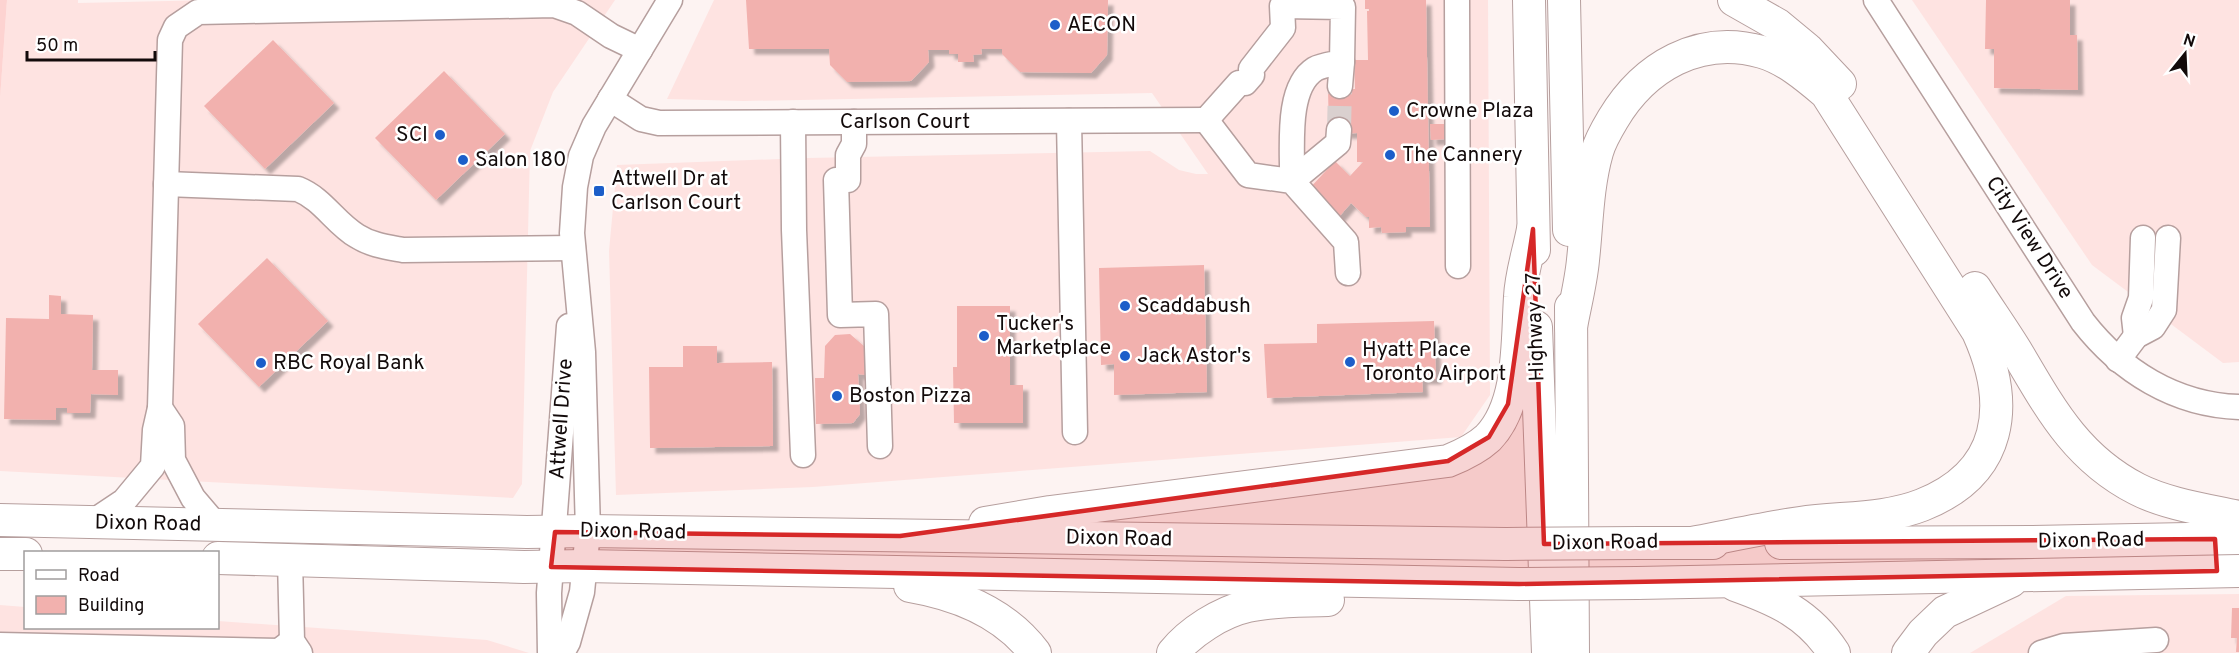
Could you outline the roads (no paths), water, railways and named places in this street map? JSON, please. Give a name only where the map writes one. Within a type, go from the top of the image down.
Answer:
[{"type":"main road","name":"Highway 27","points":[[1529,0],[1533,229],[1548,653]]},
{"type":"main road","name":"Highway 27","points":[[1564,0],[1571,327],[1573,653]]},
{"type":"main road","points":[[1734,0],[1778,25],[1807,49],[1844,87],[2012,344],[2057,420],[2076,443],[2101,467],[2139,490],[2187,506],[2239,517]]},
{"type":"main road","points":[[1571,327],[1583,262],[1591,177],[1597,149],[1609,125],[1626,98],[1647,77],[1676,57],[1729,47],[1762,52],[1786,63],[1826,93],[1978,332],[1994,372],[1997,410],[1989,446],[1970,476],[1954,490],[1921,505],[1884,514],[1800,523],[1692,543]]},
{"type":"main road","points":[[900,536],[1050,512],[1448,461],[1471,451],[1489,437],[1508,404],[1517,359],[1520,294],[1533,229]]},
{"type":"main road","name":"Dixon Road","points":[[0,520],[555,532],[1506,544],[2032,542],[2227,538]]},
{"type":"main road","points":[[2227,538],[2228,571]]},
{"type":"main road","points":[[0,554],[24,554]]},
{"type":"main road","name":"Dixon Road","points":[[219,558],[551,567],[1519,584],[2228,571]]},
{"type":"main road","points":[[835,572],[947,594],[982,608],[1006,625],[1035,653]]},
{"type":"main road","points":[[1908,653],[1923,633],[1945,612],[2025,575]]},
{"type":"main road","points":[[1723,580],[1764,596],[1803,617],[1834,653]]},
{"type":"main road","points":[[1173,653],[1197,631],[1247,606],[1342,599],[1446,583]]},
{"type":"street","name":"Attwell Drive","points":[[562,653],[568,642],[582,592],[588,531],[583,352],[573,259],[572,217],[581,156],[594,126],[670,0]]},
{"type":"street","points":[[1457,0],[1458,266]]},
{"type":"street","name":"City View Drive","points":[[1876,0],[2083,322],[2100,343],[2118,360],[2146,380],[2173,393],[2201,401],[2239,407]]},
{"type":"street","points":[[1340,86],[1342,7],[1282,3],[1283,28],[1206,120],[1248,175],[1292,181],[1346,242],[1348,273]]},
{"type":"street","points":[[91,523],[124,501],[153,466],[155,430],[160,408],[170,40],[176,27],[198,12],[554,5],[577,13],[611,36],[640,50]]},
{"type":"street","points":[[1292,181],[1294,105],[1303,81],[1315,69],[1342,62]]},
{"type":"street","name":"Carlson Court","points":[[610,99],[641,119],[659,123],[793,122],[854,133],[1069,121],[1206,120]]},
{"type":"street","points":[[1069,121],[1075,432]]},
{"type":"street","points":[[793,122],[794,230],[803,455]]},
{"type":"street","points":[[1292,181],[1338,143],[1340,130]]},
{"type":"street","points":[[854,133],[848,155],[849,180],[840,315],[876,314],[880,446]]},
{"type":"street","points":[[166,184],[298,189],[320,202],[356,236],[382,246],[403,250],[573,259]]},
{"type":"street","points":[[2136,336],[2134,318],[2141,298],[2142,238]]},
{"type":"street","points":[[2118,360],[2136,336],[2153,327],[2165,306],[2168,238]]},
{"type":"street","name":"Attwell Drive","points":[[550,653],[551,567],[573,259]]},
{"type":"street","points":[[160,408],[172,426],[172,460],[193,498],[216,525]]},
{"type":"street","points":[[0,645],[61,650],[153,651],[279,651],[296,647],[290,560]]},
{"type":"street","points":[[2041,653],[2064,646],[2156,640]]},
{"type":"tunnel","points":[[1339,130],[1340,86]]},
{"type":"place","name":"AECON","points":[[1055,25]]},
{"type":"place","name":"Crowne Plaza","points":[[1394,111]]},
{"type":"place","name":"SCI","points":[[440,135]]},
{"type":"place","name":"The Cannery","points":[[1390,155]]},
{"type":"place","name":"Salon 180","points":[[463,160]]},
{"type":"place","name":"Attwell Dr at Carlson Court","points":[[599,191]]},
{"type":"place","name":"Scaddabush","points":[[1125,306]]},
{"type":"place","name":"Tucker's Marketplace","points":[[984,336]]},
{"type":"place","name":"Jack Astor's","points":[[1125,356]]},
{"type":"place","name":"Hyatt Place Toronto Airport","points":[[1350,362]]},
{"type":"place","name":"RBC Royal Bank","points":[[261,363]]},
{"type":"place","name":"Boston Pizza","points":[[837,396]]}]
